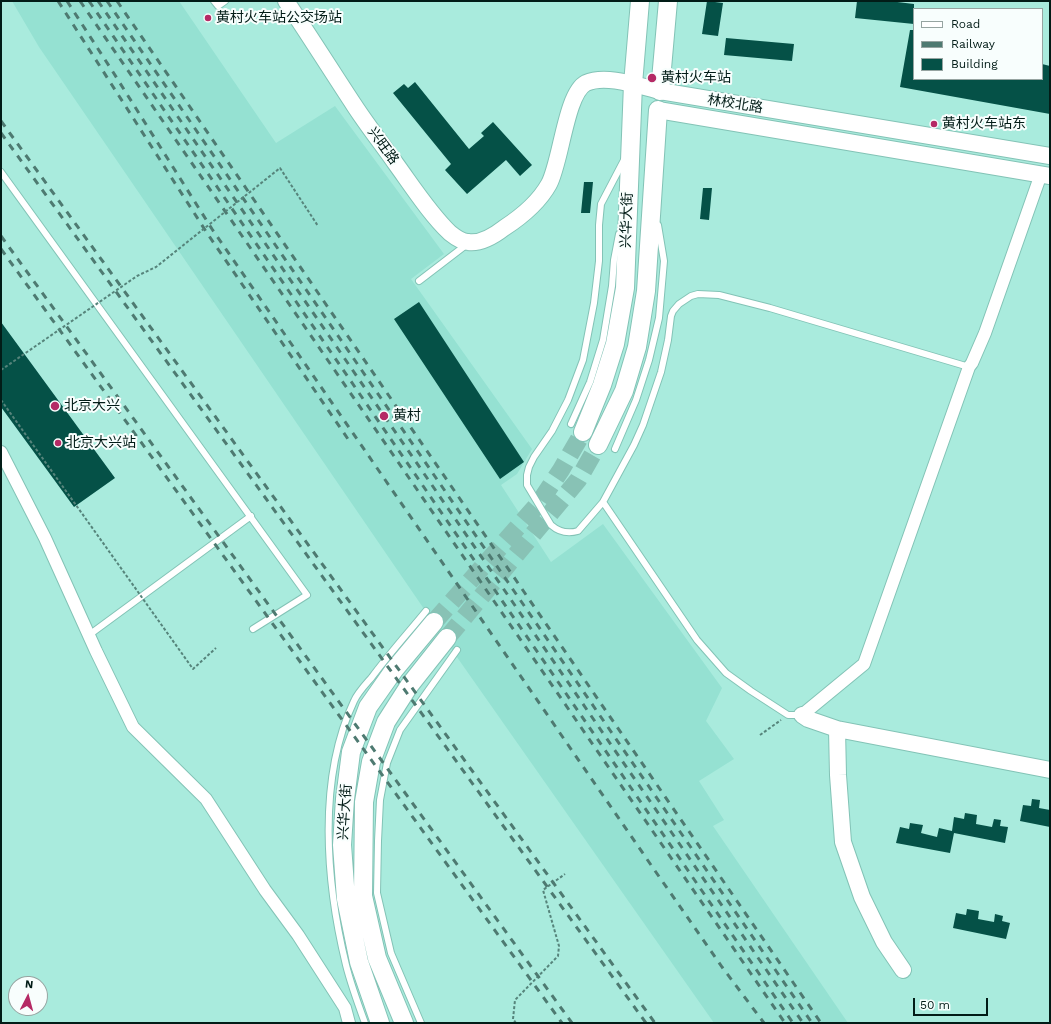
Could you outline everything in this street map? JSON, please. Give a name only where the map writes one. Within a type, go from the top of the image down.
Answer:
[{"type":"main road","name":"兴旺路","points":[[286,1],[320,50],[354,106],[415,190],[450,234],[469,243]]},
{"type":"main road","name":"兴华大街","points":[[577,428],[602,385],[615,344],[625,288],[632,84],[640,1]]},
{"type":"main road","points":[[658,110],[668,1]]},
{"type":"main road","name":"林校北路","points":[[469,243],[496,234],[509,226],[530,208],[549,184],[556,167],[570,111],[576,94],[585,84],[599,80],[632,84],[660,91],[1050,156]]},
{"type":"main road","points":[[632,84],[658,110]]},
{"type":"main road","name":"林校北路","points":[[658,110],[1046,175]]},
{"type":"main road","name":"兴华大街","points":[[606,447],[637,347],[646,291],[658,110]]},
{"type":"main road","name":"兴华大街","points":[[380,1023],[359,962],[346,899],[342,845],[345,799],[351,752],[368,706],[430,617]]},
{"type":"main road","name":"兴华大街","points":[[404,1023],[377,958],[363,896],[362,842],[364,802],[371,762],[386,722],[409,686],[452,644]]},
{"type":"main road","points":[[795,715],[837,729],[1050,770]]},
{"type":"main road","points":[[837,729],[838,776],[843,842],[862,897],[884,942],[903,970]]},
{"type":"street","points":[[795,715],[864,664],[968,367],[972,363],[985,333],[1046,175]]},
{"type":"street","points":[[1,452],[45,538],[133,727],[206,799],[265,890],[298,935],[345,1008],[349,1023]]},
{"type":"lane","points":[[214,1],[218,6],[225,1]]},
{"type":"lane","points":[[630,148],[601,204],[599,225],[599,261],[594,302],[583,360],[565,405],[552,431],[534,457],[527,475],[527,485],[552,525],[556,528],[565,532],[578,531],[603,502],[634,445],[643,425],[661,372],[673,311],[683,300],[698,294],[719,295],[770,308],[968,367]]},
{"type":"lane","points":[[1,172],[307,595],[253,629]]},
{"type":"lane","points":[[418,281],[469,243]]},
{"type":"lane","points":[[603,502],[697,640],[726,673],[751,691],[795,715]]},
{"type":"lane","points":[[89,635],[251,516]]},
{"type":"lane","points":[[364,1023],[346,966],[333,900],[328,845],[330,797],[337,748],[354,700],[386,658],[430,617]]},
{"type":"lane","points":[[421,1023],[391,953],[377,893],[380,800],[387,763],[400,730],[452,644]]},
{"type":"path","points":[[1,370],[137,276],[156,267],[280,168],[318,226]]},
{"type":"path","points":[[1,400],[193,669],[216,648]]},
{"type":"path","points":[[760,735],[795,715]]},
{"type":"path","points":[[516,1023],[513,1019],[515,1000],[558,956],[559,946],[543,890],[565,874]]},
{"type":"shaded area","points":[[12,1],[179,1],[276,143],[335,106],[444,254],[411,279],[532,449],[517,474],[501,485],[551,562],[603,524],[722,688],[706,721],[734,759],[699,781],[724,820],[713,826],[848,1023],[714,1023],[459,660],[39,47]]},
{"type":"building","points":[[707,1],[723,3],[718,36],[702,34]]},
{"type":"building","points":[[857,1],[889,1],[914,4],[913,24],[855,18]]},
{"type":"building","points":[[910,30],[913,30],[913,80],[1043,80],[1043,64],[1050,66],[1050,114],[900,87]]},
{"type":"building","points":[[726,38],[794,44],[792,61],[724,55]]},
{"type":"building","points":[[415,82],[469,149],[484,136],[481,133],[493,122],[532,165],[520,176],[506,160],[467,194],[445,170],[451,164],[393,93],[404,84],[408,88]]},
{"type":"building","points":[[584,182],[593,182],[590,213],[581,213]]},
{"type":"building","points":[[703,188],[712,188],[709,220],[700,219]]},
{"type":"building","points":[[419,302],[524,462],[500,479],[394,319]]},
{"type":"building","name":"北京大兴站","points":[[1,322],[115,478],[74,507],[1,407]]},
{"type":"building","points":[[1032,799],[1040,800],[1039,808],[1050,810],[1050,827],[1020,821],[1023,805],[1031,806]]},
{"type":"building","points":[[965,813],[977,815],[976,824],[992,827],[994,819],[1001,820],[1000,826],[1008,827],[1005,843],[954,833],[950,853],[896,843],[900,827],[909,829],[910,823],[923,825],[921,833],[937,837],[939,828],[952,831],[954,817],[964,819]]},
{"type":"building","points":[[967,909],[979,911],[978,919],[994,922],[995,914],[1003,916],[1002,921],[1010,923],[1006,939],[953,928],[956,913],[966,915]]},
{"type":"tunnel","points":[[434,622],[539,503],[561,470],[583,432]]},
{"type":"tunnel","points":[[447,638],[578,480],[598,445]]},
{"type":"railway","points":[[58,1],[207,233],[350,442]]},
{"type":"railway","points":[[67,1],[212,229],[651,865],[722,967],[764,1023]]},
{"type":"railway","points":[[80,1],[785,1023]]},
{"type":"railway","points":[[89,1],[793,1023]]},
{"type":"railway","points":[[98,1],[803,1023]]},
{"type":"railway","points":[[107,1],[812,1023]]},
{"type":"railway","points":[[117,1],[821,1023]]},
{"type":"railway","points":[[1,121],[655,1023]]},
{"type":"railway","points":[[1,133],[646,1023]]},
{"type":"railway","points":[[1,236],[572,1023]]},
{"type":"railway","points":[[1,249],[562,1023]]},
{"type":"place","name":"黄村火车站公交场站","points":[[208,18]]},
{"type":"place","name":"黄村火车站","points":[[652,78]]},
{"type":"place","name":"黄村火车站东","points":[[934,124]]},
{"type":"place","name":"北京大兴","points":[[55,406]]},
{"type":"place","name":"黄村","points":[[384,416]]},
{"type":"place","name":"北京大兴站","points":[[58,443]]}]
